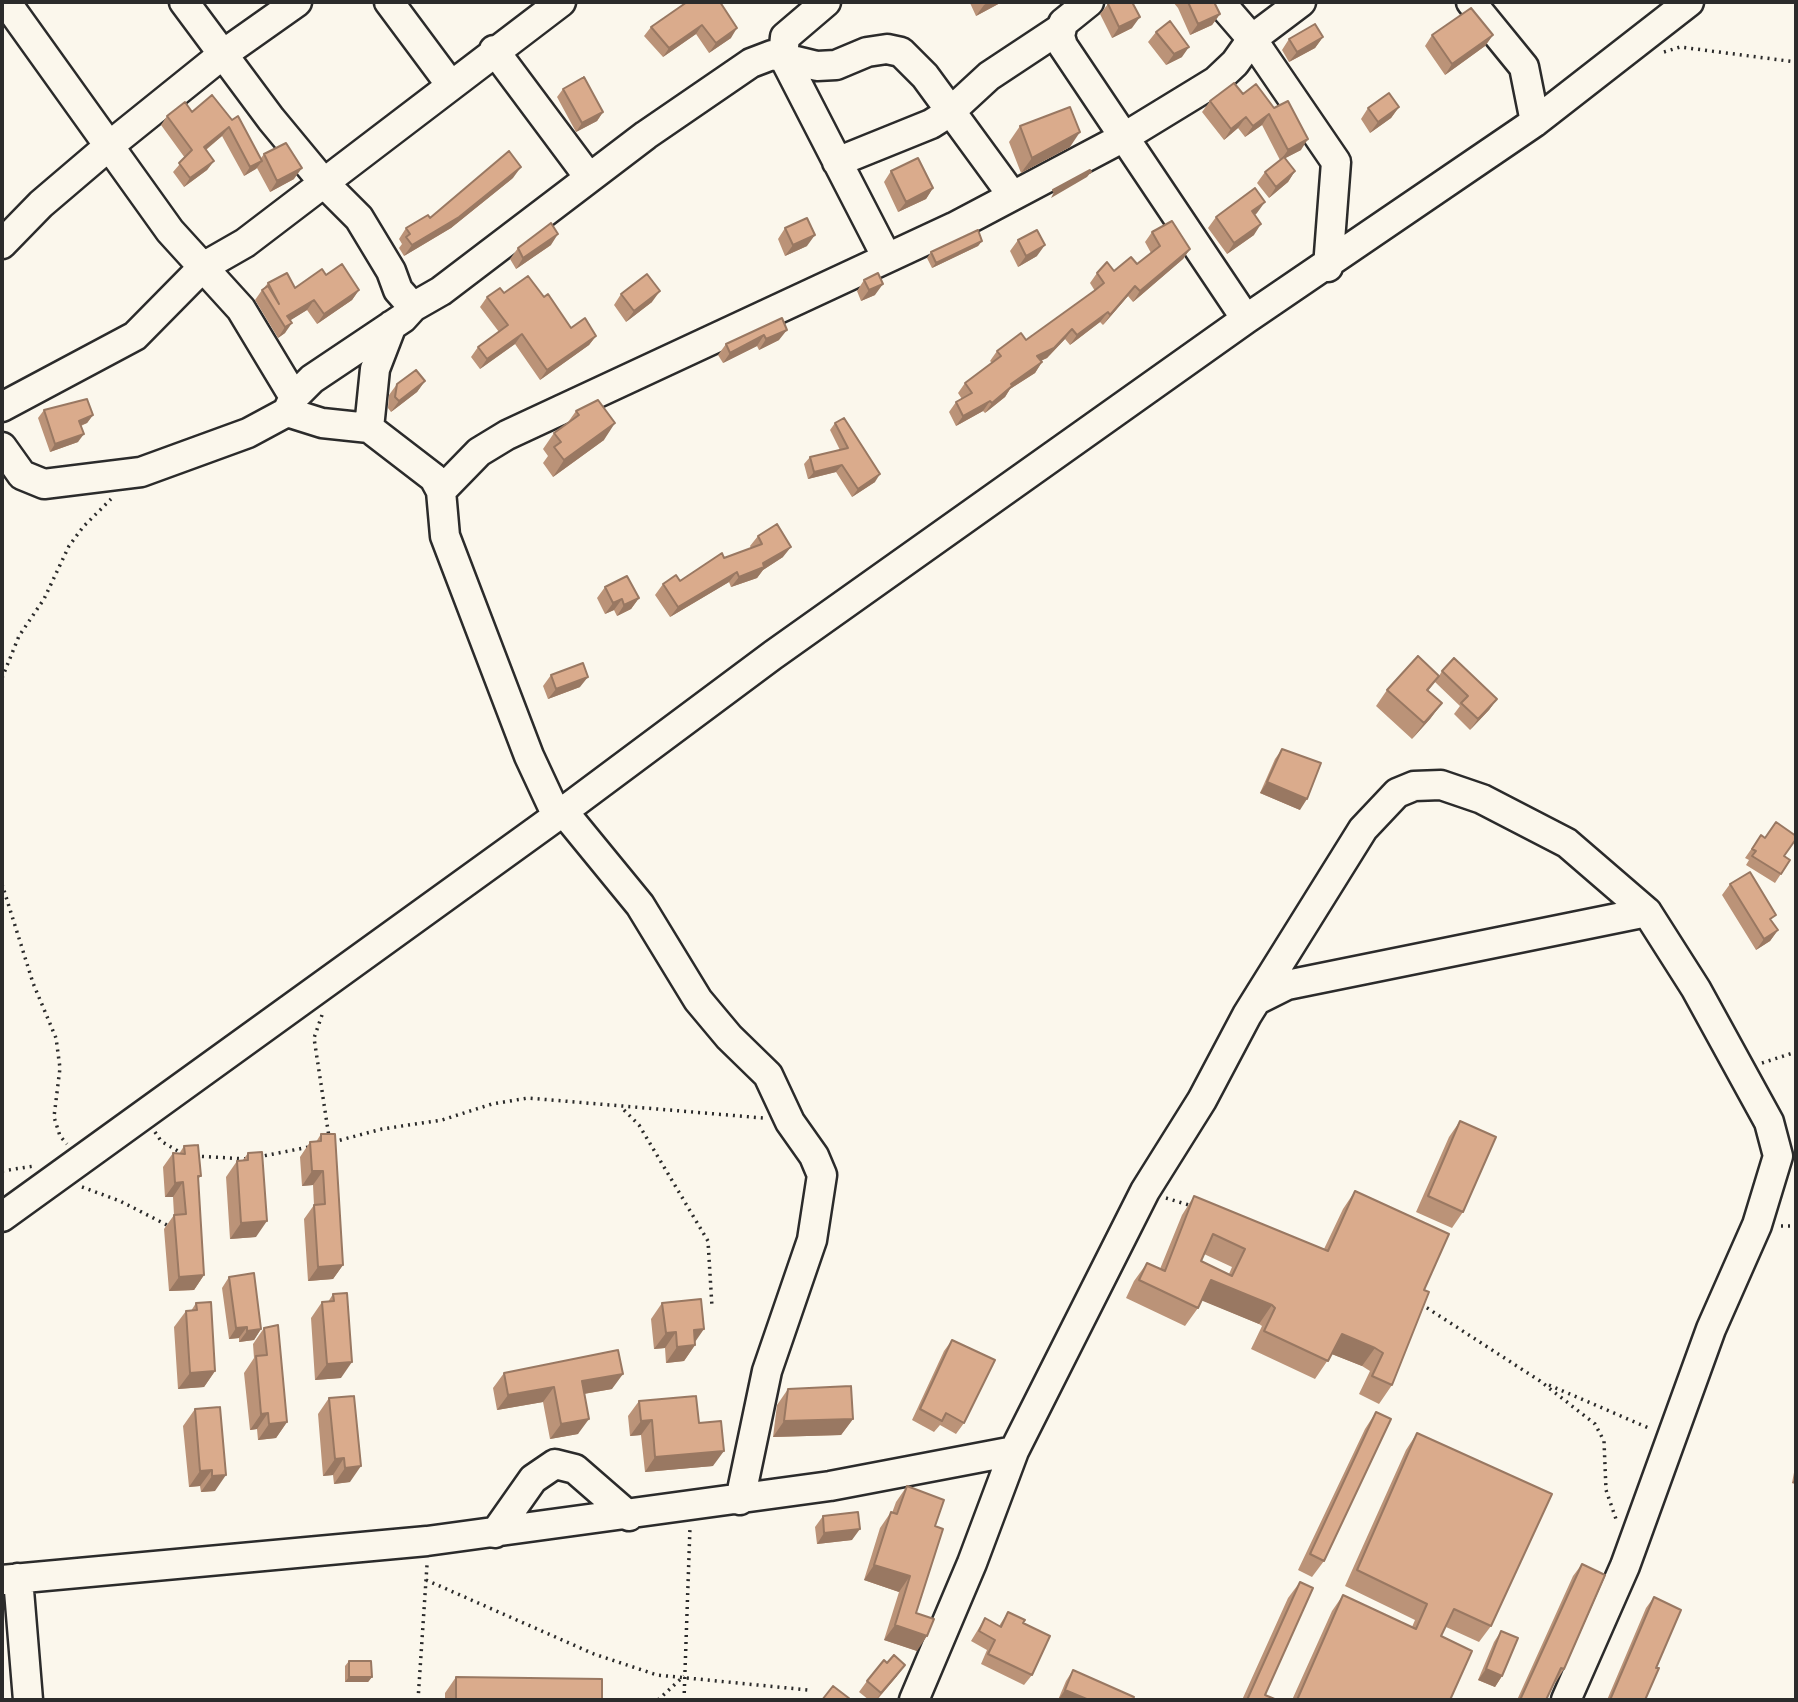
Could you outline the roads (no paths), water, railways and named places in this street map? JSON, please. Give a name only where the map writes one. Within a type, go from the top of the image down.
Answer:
[{"type":"street","points":[[6,2],[170,231],[241,309],[290,404],[322,423],[369,428],[434,478],[441,491],[445,536],[529,756],[560,814],[640,905],[698,1000],[729,1037],[763,1067],[790,1122],[819,1166],[821,1191],[808,1252],[767,1371],[740,1500]]},
{"type":"street","points":[[184,2],[222,55],[324,183],[359,218],[385,260],[398,290],[413,307]]},
{"type":"street","points":[[2,244],[41,204],[109,146],[222,55],[297,2]]},
{"type":"street","points":[[389,2],[450,84]]},
{"type":"street","points":[[2,407],[135,336],[203,267],[244,243],[494,50],[561,2]]},
{"type":"street","points":[[826,2],[785,37],[783,56],[886,256]]},
{"type":"street","points":[[837,162],[931,124],[950,112],[989,76],[1060,29],[1069,16],[1089,2]]},
{"type":"street","points":[[1220,2],[1252,39],[1336,162],[1328,267]]},
{"type":"street","points":[[441,491],[480,452],[507,435],[886,256],[954,227],[1126,136],[1216,80],[1235,62],[1252,39],[1301,2]]},
{"type":"street","points":[[1471,2],[1524,67],[1535,122]]},
{"type":"street","points":[[2,1217],[560,814],[773,655],[1246,320],[1328,267],[1535,122],[1689,2]]},
{"type":"street","points":[[1060,29],[1063,46],[1126,136],[1246,320]]},
{"type":"street","points":[[494,50],[588,176]]},
{"type":"street","points":[[2,447],[22,475],[44,484],[141,472],[248,433],[290,404],[312,379],[413,307],[441,291],[534,221],[588,176],[751,63],[772,55],[817,66],[836,65],[877,51],[901,52],[925,76],[1012,195]]},
{"type":"street","points":[[369,428],[375,369],[391,325]]},
{"type":"street","points":[[914,1700],[972,1563],[1014,1451],[1145,1191],[1202,1100],[1257,1000],[1363,829],[1388,800],[1414,786],[1441,785],[1482,799],[1567,843],[1647,912],[1684,969],[1769,1122],[1779,1156],[1776,1171],[1711,1329],[1625,1566],[1566,1700]]},
{"type":"street","points":[[1257,1000],[1287,985],[1647,912]]},
{"type":"street","points":[[28,1700],[10,1579],[427,1541],[629,1516],[740,1500],[1014,1451]]},
{"type":"street","points":[[495,1533],[533,1479],[555,1464],[575,1469],[629,1516]]}]
